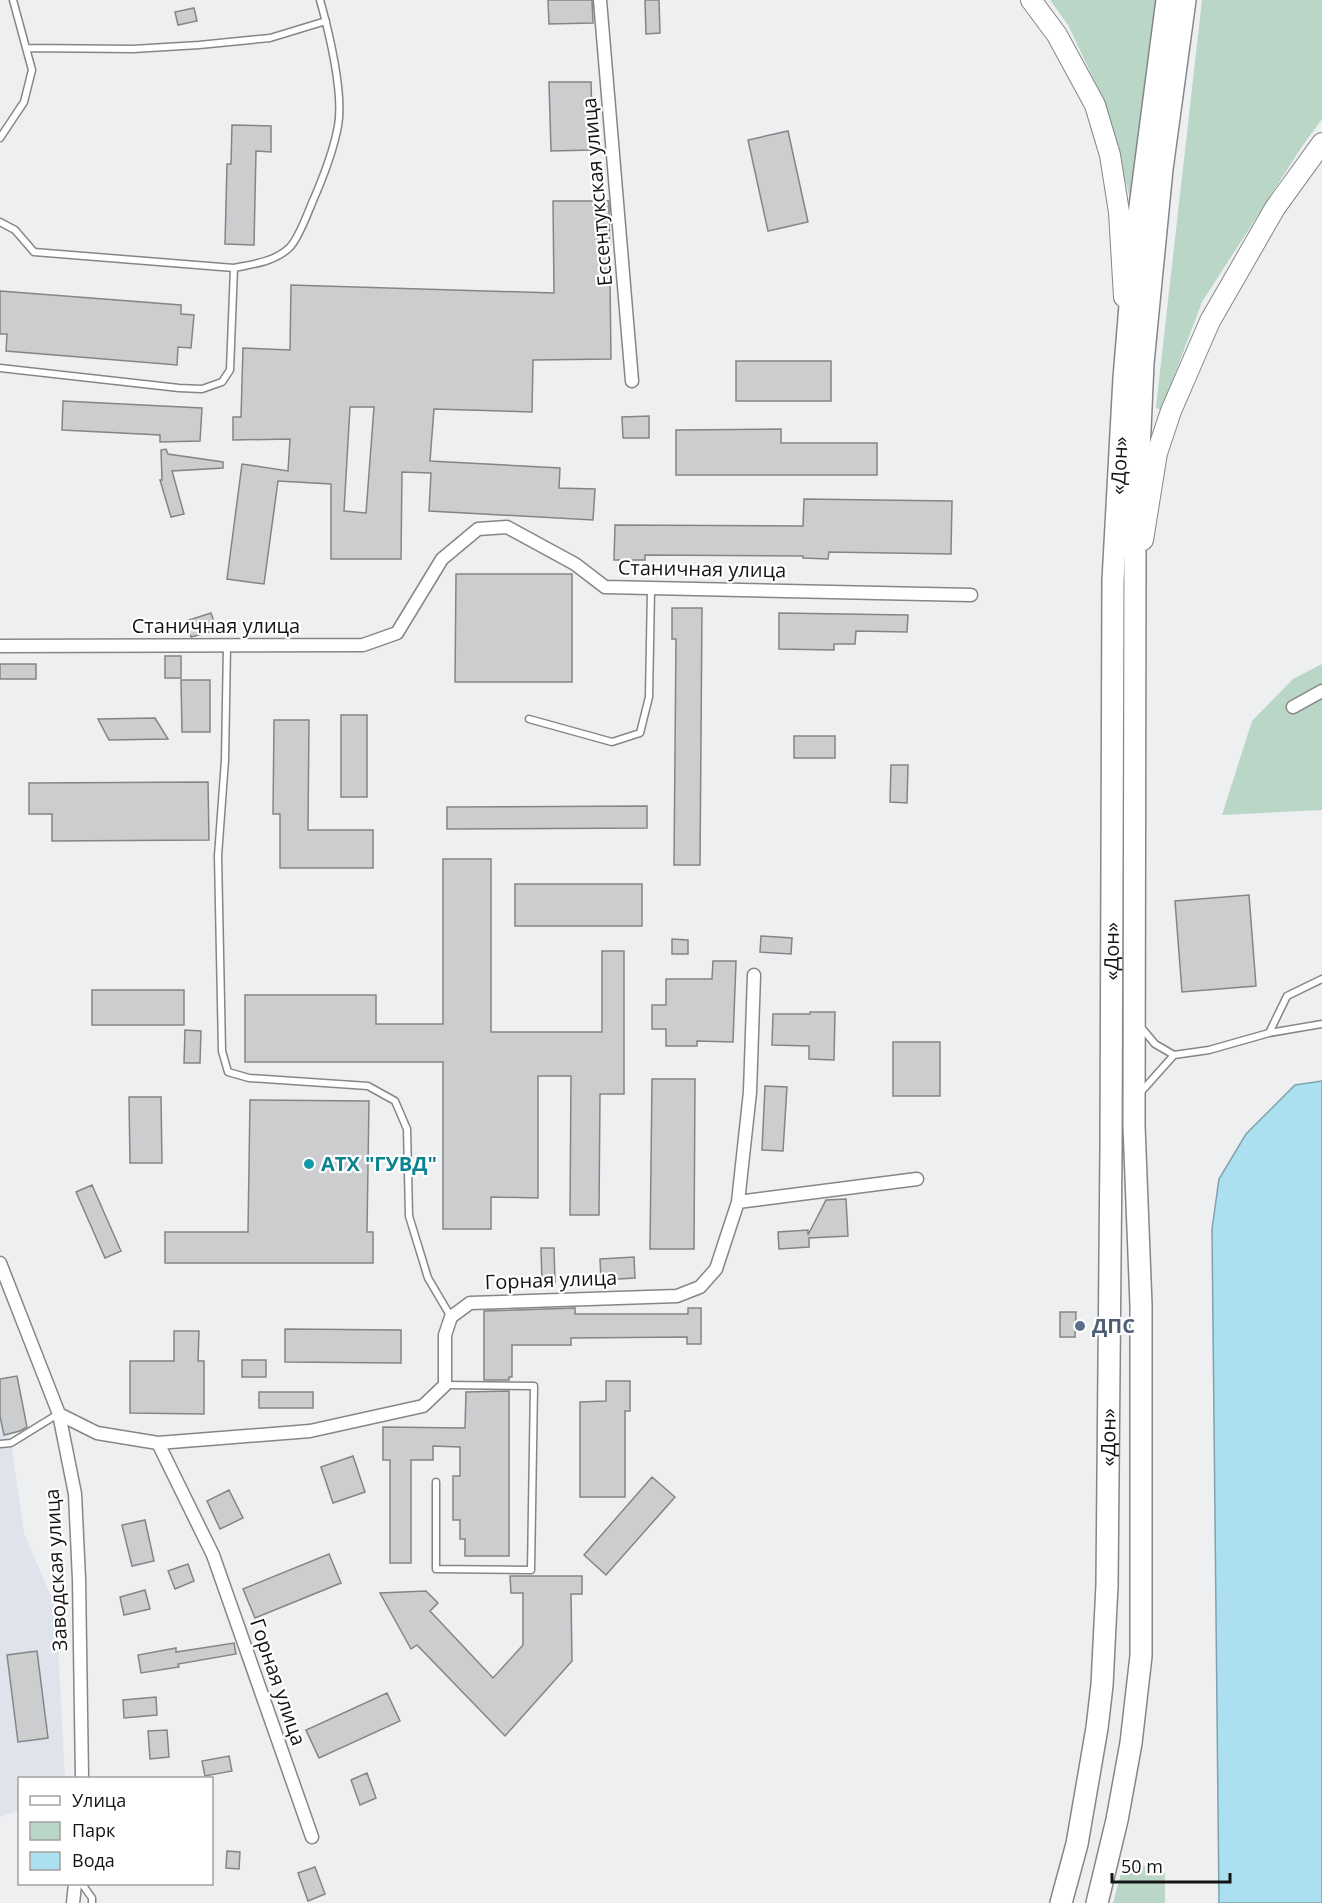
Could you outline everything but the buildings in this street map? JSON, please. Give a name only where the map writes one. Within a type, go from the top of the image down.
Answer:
[{"type":"highway","name":"«Дон»","points":[[1061,1903],[1077,1844],[1102,1685],[1107,1585],[1112,1149],[1113,581],[1127,339],[1135,245],[1167,0]]},
{"type":"highway","name":"«Дон»","points":[[1097,1903],[1131,1743],[1141,1656],[1141,1305],[1134,1126],[1136,1098],[1135,540],[1143,363],[1162,169],[1185,0]]},
{"type":"main road","points":[[1031,0],[1057,35],[1095,105],[1110,155],[1119,212],[1127,339]]},
{"type":"main road","points":[[1134,627],[1146,518],[1157,453],[1171,411],[1210,321],[1275,208],[1322,143]]},
{"type":"street","name":"Ессентукская улица","points":[[600,0],[632,381]]},
{"type":"street","name":"Станичная улица","points":[[0,646],[363,645],[397,633],[442,559],[478,529],[507,527],[575,564],[605,587],[971,595]]},
{"type":"street","points":[[1293,707],[1322,691]]},
{"type":"street","name":"Горная улица","points":[[451,1317],[470,1303],[677,1296],[700,1287],[716,1269],[738,1202],[750,1092],[754,975]]},
{"type":"street","points":[[738,1202],[917,1179]]},
{"type":"street","name":"Заводская улица","points":[[0,1263],[59,1414],[75,1494],[79,1579],[82,1777]]},
{"type":"street","points":[[59,1414],[97,1433],[158,1443],[310,1431],[423,1406],[445,1385],[445,1335],[451,1317]]},
{"type":"street","name":"Горная улица","points":[[158,1443],[213,1555],[312,1837]]},
{"type":"street","points":[[73,1903],[75,1885]]},
{"type":"lane","points":[[0,138],[24,102],[32,70],[13,0]]},
{"type":"lane","points":[[0,222],[15,230],[34,252],[234,268],[266,261],[290,247],[329,164],[339,124],[339,98],[326,21],[320,0]]},
{"type":"lane","points":[[27,48],[133,49],[270,39],[326,21]]},
{"type":"lane","points":[[0,368],[179,388],[202,389],[222,382],[230,370],[234,268]]},
{"type":"lane","points":[[529,719],[612,742],[640,733],[649,697],[651,588]]},
{"type":"lane","points":[[227,645],[225,760],[218,856],[222,1051],[228,1072],[249,1078],[368,1086],[395,1101],[407,1129],[409,1216],[428,1278],[451,1317]]},
{"type":"lane","points":[[1269,1033],[1287,996],[1322,979]]},
{"type":"lane","points":[[1136,1021],[1155,1044],[1174,1055],[1209,1050],[1269,1033],[1322,1024]]},
{"type":"lane","points":[[1136,1098],[1174,1055]]},
{"type":"lane","points":[[436,1482],[436,1569],[531,1570],[534,1386],[445,1385]]},
{"type":"lane","points":[[0,1444],[11,1443],[59,1414]]},
{"type":"lane","points":[[83,1885],[92,1898],[92,1903]]},
{"type":"shaded area","points":[[0,1406],[11,1443],[24,1533],[56,1608],[65,1777],[18,1777],[18,1810],[0,1817]]},
{"type":"green space","points":[[1050,0],[1156,0],[1131,202],[1105,103],[1068,25]]},
{"type":"green space","points":[[1202,0],[1322,0],[1322,119],[1202,302],[1161,411],[1156,407]]},
{"type":"green space","points":[[1322,664],[1322,810],[1222,815],[1252,721],[1293,679]]},
{"type":"green space","points":[[1125,1859],[1165,1873],[1165,1903],[1113,1903]]},
{"type":"water","points":[[1322,1081],[1322,1903],[1219,1903],[1212,1229],[1219,1179],[1246,1134],[1295,1085]]},
{"type":"place","name":"АТХ \"ГУВД\"","points":[[309,1164]]},
{"type":"place","name":"ДПС","points":[[1080,1326]]}]
